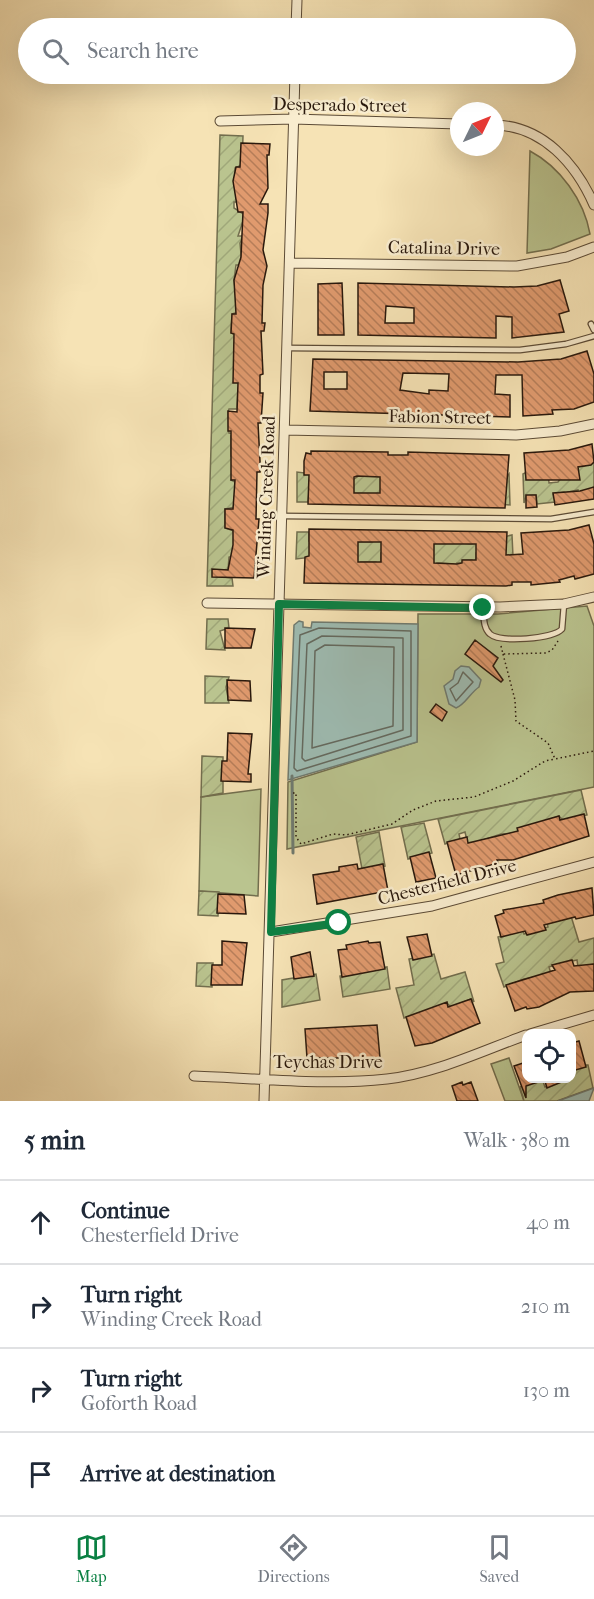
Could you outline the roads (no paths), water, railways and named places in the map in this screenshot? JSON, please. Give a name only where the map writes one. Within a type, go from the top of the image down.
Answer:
[{"type":"street","points":[[296,18],[297,0]]},
{"type":"street","name":"Winding Creek Road","points":[[264,1101],[271,932],[295,84]]},
{"type":"street","name":"Desperado Street","points":[[220,121],[293,119],[450,124]]},
{"type":"street","points":[[504,126],[519,128],[558,151],[574,167],[594,205]]},
{"type":"street","name":"Catalina Drive","points":[[290,263],[517,266],[567,257],[594,247]]},
{"type":"street","name":"Fabion Street","points":[[285,430],[516,435],[560,431],[594,424]]},
{"type":"street","points":[[207,603],[483,608],[564,604],[594,598]]},
{"type":"street","name":"Chesterfield Drive","points":[[271,932],[432,906],[594,862]]},
{"type":"street","name":"Teychas Drive","points":[[543,1029],[576,1018],[594,1015]]},
{"type":"street","name":"Teychas Drive","points":[[194,1076],[265,1079],[388,1079],[429,1070],[522,1036]]},
{"type":"lane","points":[[591,324],[594,330]]},
{"type":"lane","points":[[287,348],[520,350],[566,344],[594,336]]},
{"type":"lane","points":[[282,516],[551,519],[594,512]]},
{"type":"lane","points":[[483,608],[485,627],[490,635],[499,639],[529,638],[558,633],[564,623],[564,604]]},
{"type":"water","points":[[299,621],[303,622],[303,627],[311,628],[312,622],[418,624],[417,742],[288,780],[294,625]]},
{"type":"water","points":[[461,666],[469,667],[481,680],[479,687],[456,708],[449,704],[444,686],[453,679],[455,671]]},
{"type":"water","points":[[594,1088],[589,1101],[558,1101]]},
{"type":"waterway","points":[[292,776],[293,853]]}]
